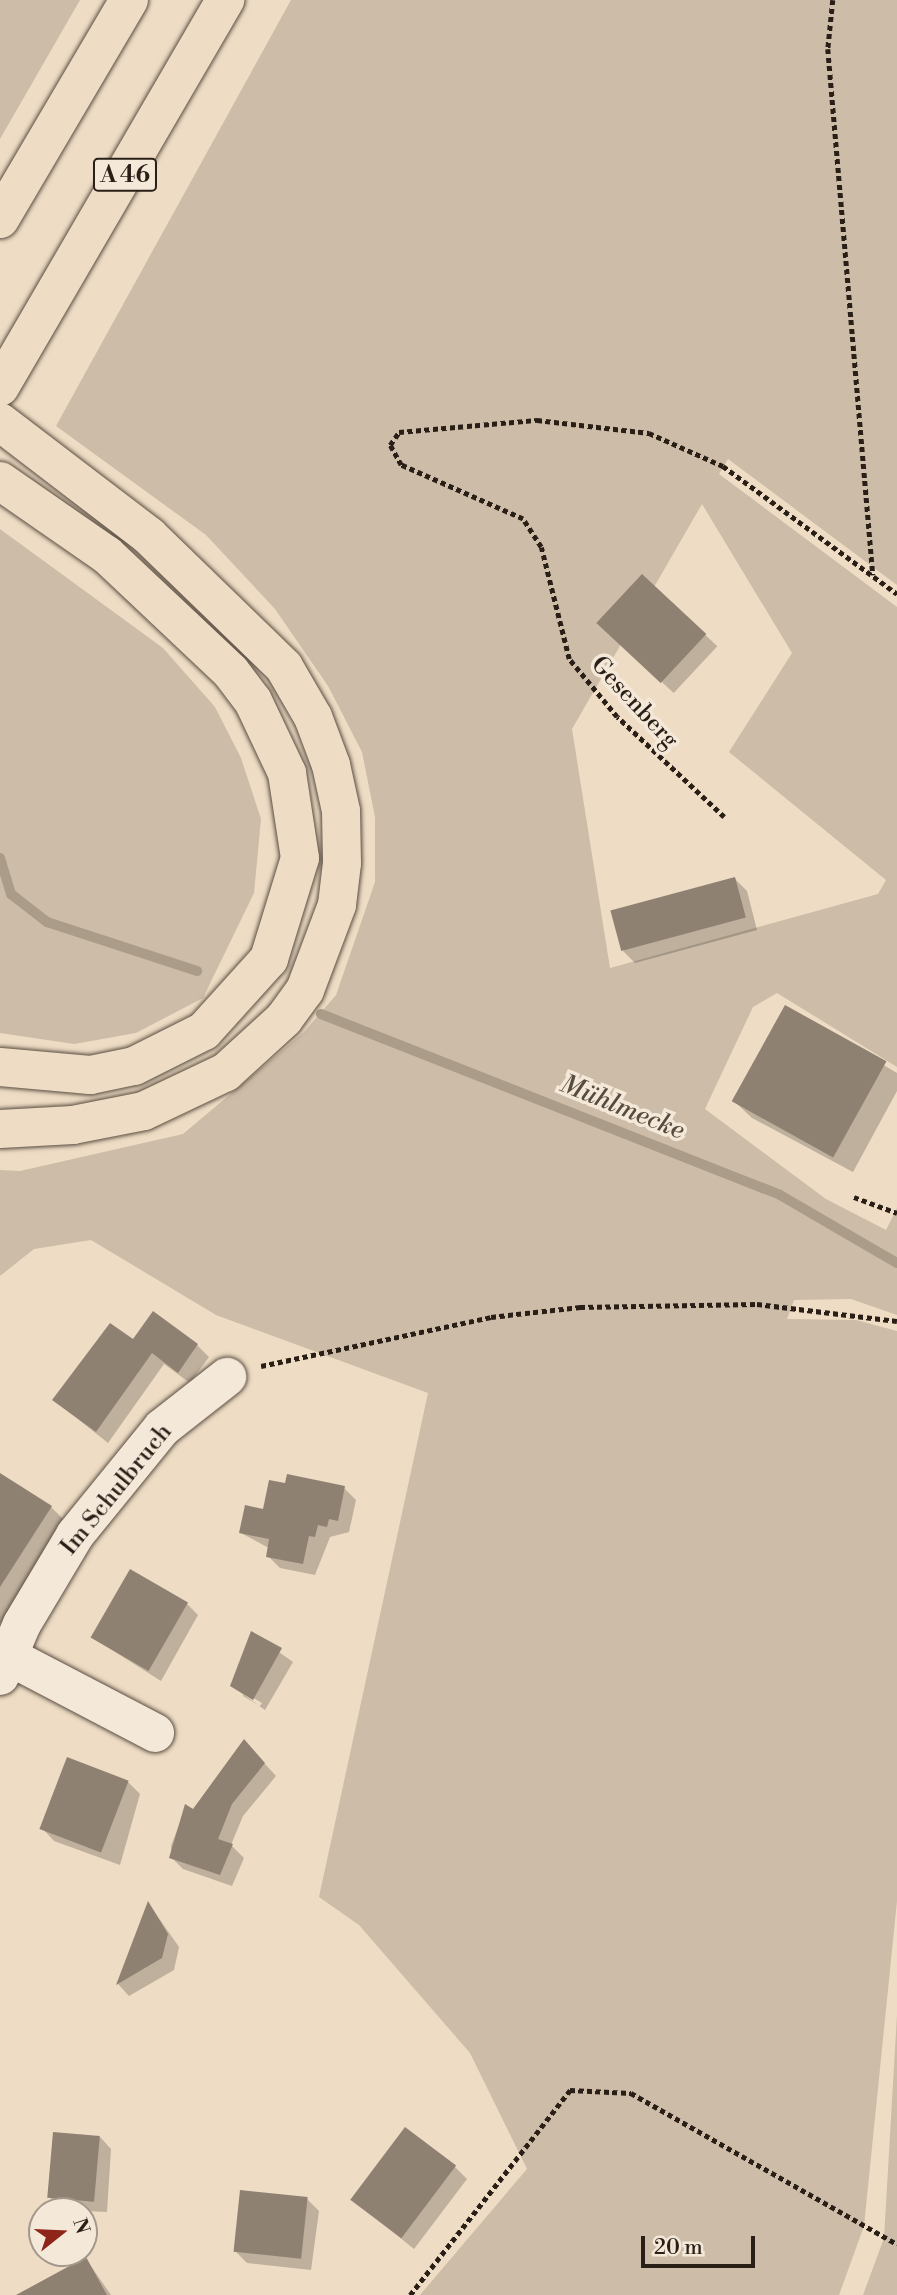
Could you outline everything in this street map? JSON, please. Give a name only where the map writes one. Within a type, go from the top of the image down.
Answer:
[{"type":"highway","points":[[0,219],[129,0]]},
{"type":"highway","name":"A 46","points":[[0,387],[225,0]]},
{"type":"highway","points":[[0,422],[149,536],[284,667],[313,717],[331,765],[341,811],[342,863],[337,905],[305,989],[284,1019],[226,1072],[144,1111],[73,1125],[0,1129]]},
{"type":"highway","points":[[0,481],[107,555],[231,672],[253,701],[287,773],[300,858],[270,959],[204,1031],[134,1066],[90,1075],[0,1067]]},
{"type":"street","name":"Im Schulbruch","points":[[155,1733],[4,1666],[75,1535],[162,1429],[227,1377]]},
{"type":"path","points":[[833,0],[828,49],[873,576],[897,594]]},
{"type":"path","name":"Gesenberg","points":[[724,817],[617,717],[569,659],[541,547],[523,519],[401,465],[390,445],[399,432],[537,420],[649,433],[723,466],[873,576]]},
{"type":"path","points":[[854,1197],[897,1213]]},
{"type":"path","points":[[227,1377],[491,1317],[580,1307],[757,1304],[897,1321]]},
{"type":"path","points":[[410,2295],[570,2090],[631,2093],[897,2244]]},
{"type":"shaded area","points":[[0,0],[80,0],[0,139]]},
{"type":"shaded area","points":[[291,0],[897,0],[897,585],[728,459],[719,474],[897,607],[897,1067],[777,993],[753,1007],[705,1109],[826,1199],[886,1230],[897,1208],[897,1315],[851,1299],[794,1300],[787,1319],[856,1320],[897,1331],[897,1901],[864,2226],[839,2295],[420,2295],[527,2169],[470,2053],[359,1925],[319,1897],[428,1393],[216,1315],[91,1240],[34,1249],[0,1276],[0,1170],[20,1171],[183,1134],[304,1032],[336,995],[375,882],[375,817],[362,752],[328,686],[275,609],[206,535],[56,426]],"holes":[[[702,504],[792,653],[729,752],[886,880],[878,894],[610,968],[572,729]]]},
{"type":"shaded area","points":[[0,529],[163,648],[215,707],[241,758],[261,819],[254,893],[203,998],[136,1033],[74,1044],[0,1033]]},
{"type":"shaded area","points":[[897,2015],[897,2295],[863,2295],[884,2238]]},
{"type":"building","points":[[642,574],[706,634],[661,683],[596,623]]},
{"type":"building","points":[[735,877],[746,918],[621,951],[610,910]]},
{"type":"building","points":[[785,1005],[886,1061],[833,1157],[732,1101]]},
{"type":"building","points":[[153,1311],[198,1344],[178,1373],[152,1353],[96,1432],[52,1400],[110,1323],[133,1339]]},
{"type":"building","points":[[0,1473],[52,1506],[0,1587]]},
{"type":"building","points":[[287,1474],[345,1486],[338,1521],[329,1519],[327,1527],[318,1525],[315,1537],[309,1536],[303,1564],[266,1557],[269,1539],[239,1533],[245,1505],[263,1509],[269,1480],[285,1483]]},
{"type":"building","points":[[130,1569],[188,1602],[149,1671],[90,1637]]},
{"type":"building","points":[[251,1631],[282,1648],[253,1700],[230,1686]]},
{"type":"building","points":[[244,1739],[265,1763],[232,1804],[218,1839],[233,1844],[220,1875],[169,1858],[185,1804],[193,1809]]},
{"type":"building","points":[[67,1757],[129,1781],[101,1853],[39,1829]]},
{"type":"building","points":[[148,1901],[168,1934],[162,1958],[116,1985]]},
{"type":"building","points":[[405,2127],[456,2166],[401,2238],[350,2200]]},
{"type":"building","points":[[53,2132],[100,2136],[94,2197],[47,2197]]},
{"type":"building","points":[[240,2190],[308,2197],[301,2259],[234,2252]]},
{"type":"building","points":[[68,2267],[92,2267],[107,2295],[16,2295]]},
{"type":"waterway","name":"Mühlmecke","points":[[0,858],[11,894],[47,922],[197,971]]},
{"type":"waterway","name":"Mühlmecke","points":[[321,1014],[780,1195],[897,1263]]}]
